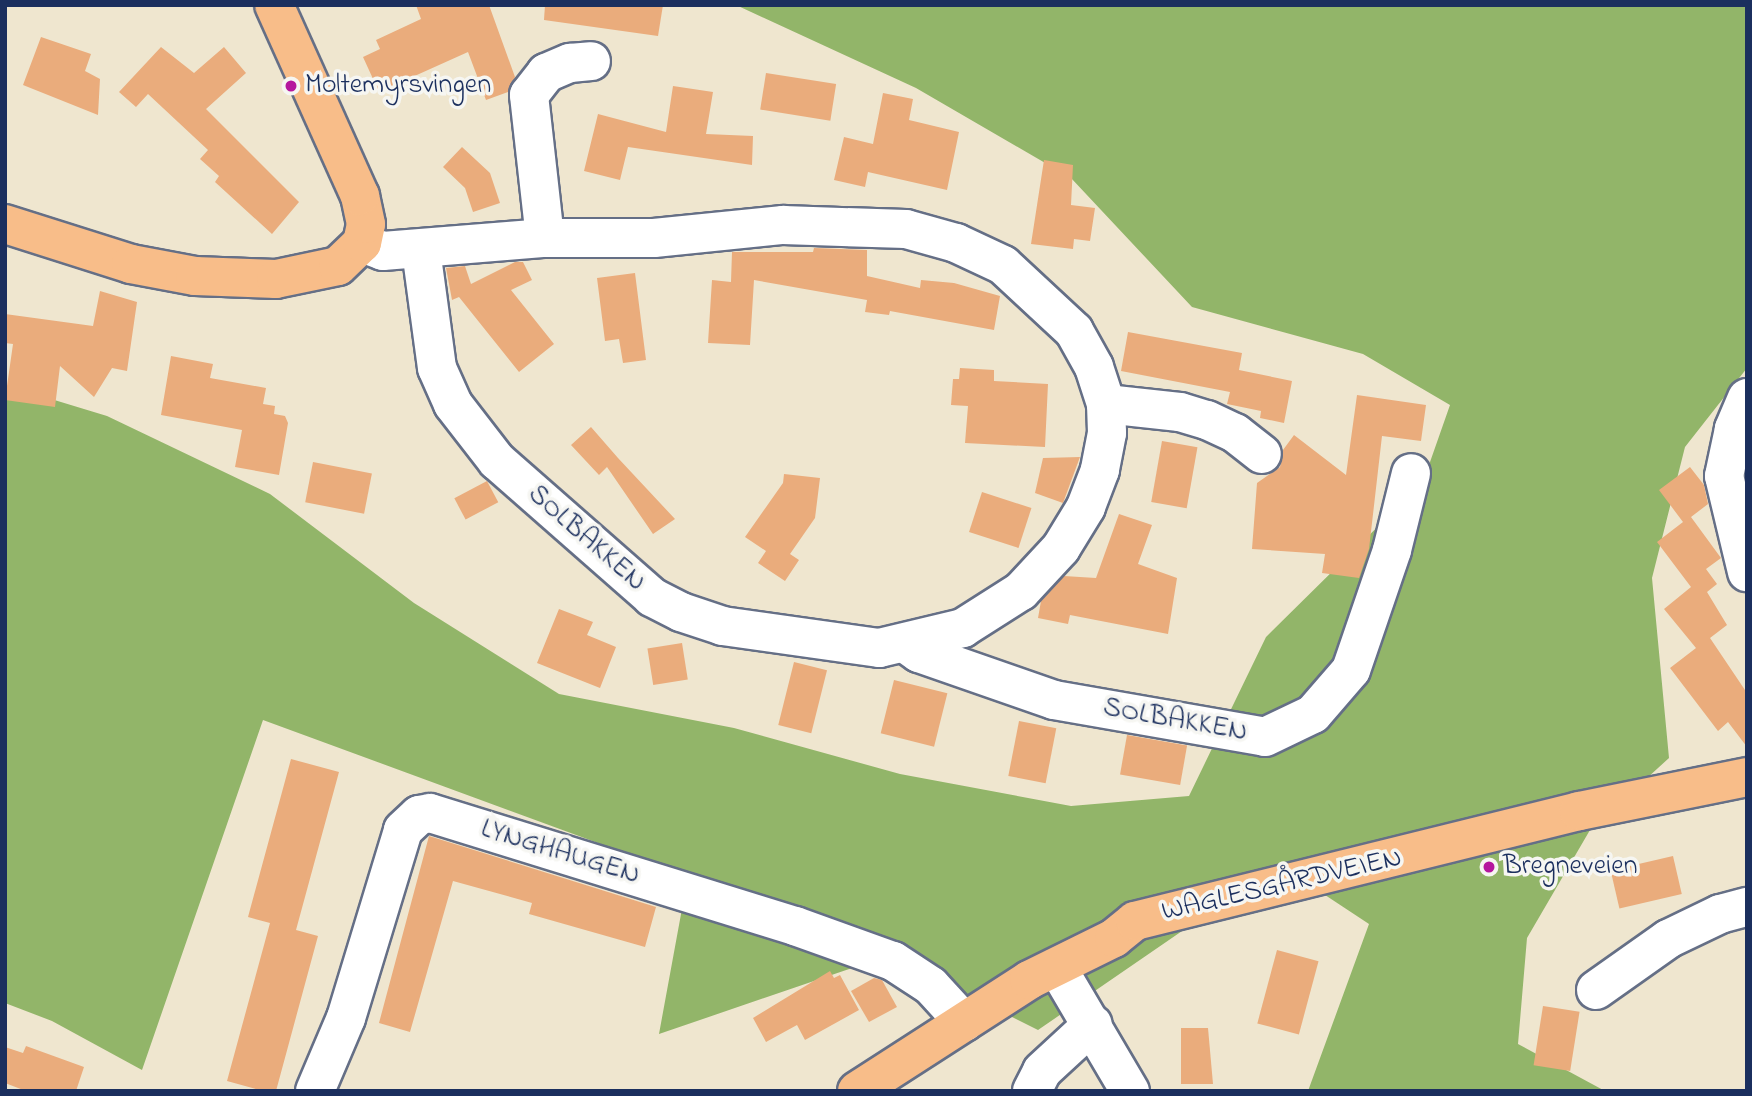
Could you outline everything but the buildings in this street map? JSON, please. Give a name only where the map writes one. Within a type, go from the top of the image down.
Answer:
[{"type":"main road","points":[[5,224],[131,264],[195,276],[276,279],[338,266],[362,243],[366,223],[360,196],[274,5]]},
{"type":"main road","name":"WAGLESGÅRDVEIEN","points":[[857,1091],[1029,980],[1058,969],[1114,938],[1135,921],[1203,901],[1274,889],[1579,811],[1747,777]]},
{"type":"street","points":[[545,238],[529,95],[546,73],[570,63],[591,61]]},
{"type":"street","name":"SOLBAKKEN","points":[[362,243],[383,251],[545,238],[654,239],[783,225],[906,229],[956,243],[1003,265],[1035,290],[1074,331],[1094,367],[1107,404],[1100,470],[1086,506],[1061,548],[1021,591],[963,628],[906,644],[879,648],[723,626],[652,597],[497,461],[453,404],[437,368],[421,249]]},
{"type":"street","points":[[1747,398],[1724,476],[1747,572]]},
{"type":"street","points":[[1107,404],[1180,412],[1207,420],[1235,433],[1262,454]]},
{"type":"street","name":"SOLBAKKEN","points":[[906,644],[919,653],[1054,700],[1265,737],[1313,714],[1351,670],[1392,550],[1411,473]]},
{"type":"street","name":"LYNGHAUGEN","points":[[315,1091],[346,1018],[403,830],[419,815],[430,813],[795,926],[893,961],[931,986],[964,1022]]},
{"type":"street","points":[[1596,990],[1668,939],[1720,914],[1747,907]]},
{"type":"street","points":[[1058,969],[1093,1024],[1130,1091]]},
{"type":"street","points":[[1032,1091],[1042,1071],[1093,1024]]},
{"type":"green space","points":[[736,5],[1747,5],[1747,368],[1685,447],[1652,578],[1669,758],[1590,830],[1527,938],[1518,1044],[1605,1091],[1308,1091],[1369,924],[1319,891],[1185,929],[1038,1030],[998,1010],[855,967],[659,1034],[688,876],[263,720],[142,1070],[52,1021],[5,1003],[5,385],[107,416],[270,494],[414,603],[559,694],[734,728],[900,774],[1071,806],[1189,796],[1266,637],[1423,482],[1450,405],[1363,354],[1192,307],[1071,178],[916,88]]},
{"type":"place","name":"Moltemyrsvingen","points":[[291,86]]},
{"type":"place","name":"Bregneveien","points":[[1489,867]]}]
